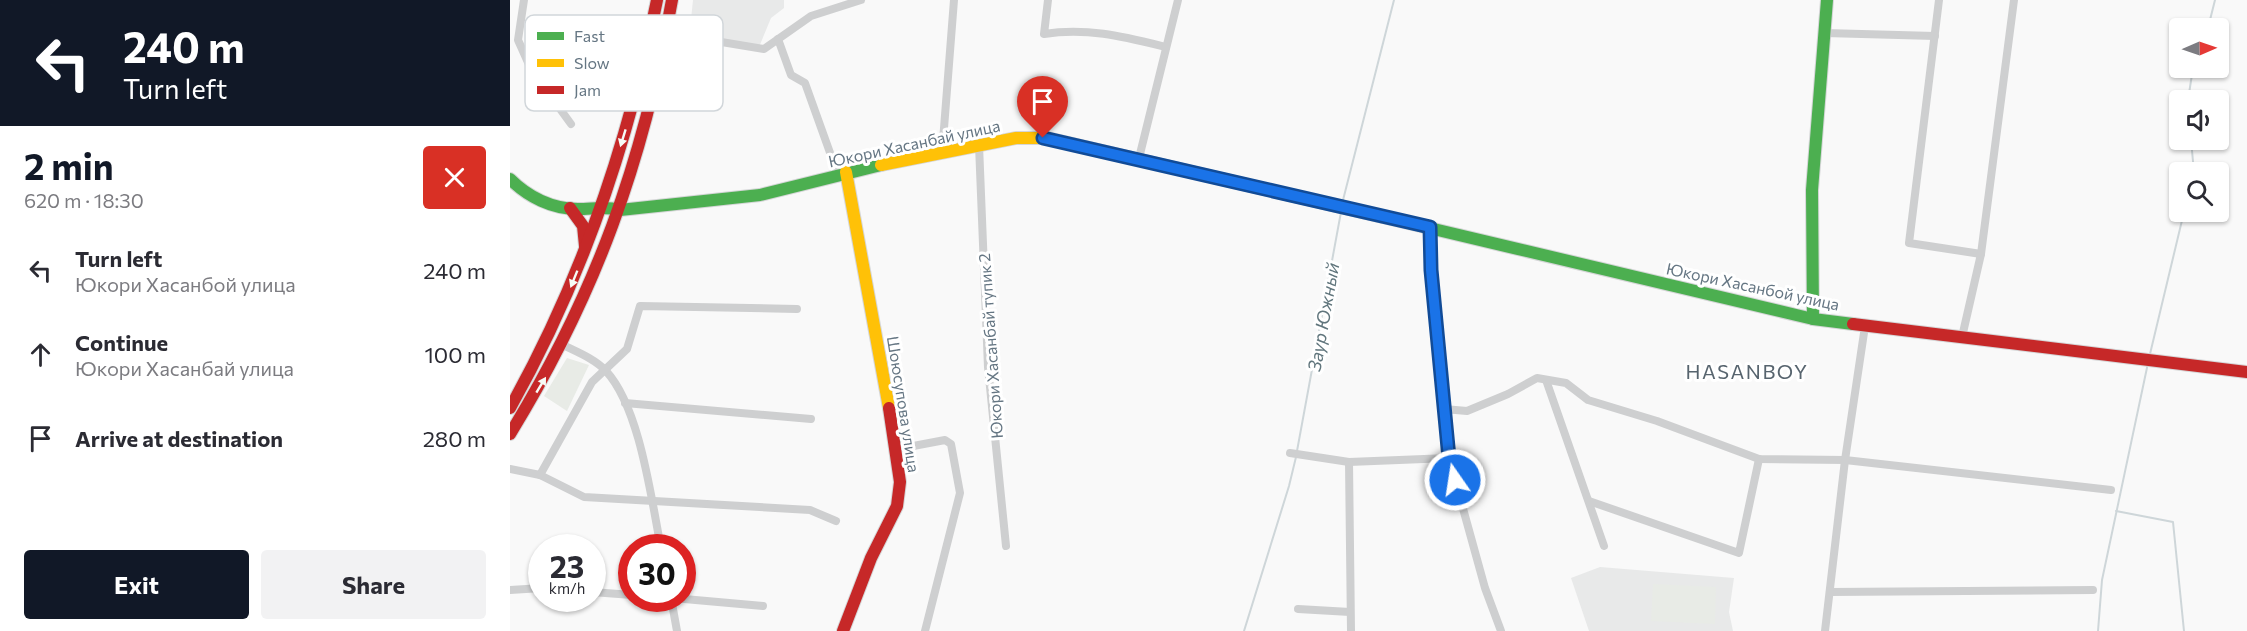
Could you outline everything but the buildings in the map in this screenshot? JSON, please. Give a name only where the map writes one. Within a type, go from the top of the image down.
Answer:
[{"type":"main road","points":[[654,15],[657,0]]},
{"type":"main road","points":[[670,15],[672,0]]},
{"type":"main road","points":[[1813,318],[1812,190],[1827,0]]},
{"type":"main road","points":[[510,408],[554,327],[585,251],[631,111]]},
{"type":"main road","points":[[510,434],[565,340],[629,186],[649,111]]},
{"type":"main road","name":"Юкори Хасанбай улица","points":[[620,210],[760,195],[842,174],[1016,138],[1043,138],[1331,203]]},
{"type":"main road","name":"Шоюсупова улица","points":[[842,174],[896,444],[900,482],[897,506],[871,558],[843,631]]},
{"type":"main road","points":[[510,180],[534,198],[570,208],[601,204],[620,210]]},
{"type":"main road","points":[[629,186],[644,206]]},
{"type":"main road","name":"Юкори Хасанбой улица","points":[[1331,203],[1813,318],[2247,372]]},
{"type":"main road","points":[[570,208],[583,226],[585,251]]},
{"type":"main road","points":[[554,327],[565,340]]},
{"type":"street","points":[[524,0],[518,40],[525,56]]},
{"type":"street","points":[[723,42],[764,49],[811,16],[861,0]]},
{"type":"street","points":[[946,152],[943,141],[954,0]]},
{"type":"street","points":[[1048,0],[1044,34],[1070,30],[1101,32],[1166,47]]},
{"type":"street","points":[[1139,158],[1178,0]]},
{"type":"street","points":[[1939,0],[1909,243],[1981,254]]},
{"type":"street","points":[[1962,337],[1981,254],[2014,0]]},
{"type":"street","points":[[1825,33],[1935,36]]},
{"type":"street","points":[[778,39],[791,75],[805,83],[842,174]]},
{"type":"street","points":[[562,111],[571,124]]},
{"type":"street","name":"Юкори Хасанбай тупик 2","points":[[979,146],[988,367],[1006,546]]},
{"type":"street","points":[[1430,227],[1431,270],[1449,458],[1485,588],[1501,631]]},
{"type":"street","points":[[540,475],[592,381],[606,371],[627,349],[640,306],[797,309]]},
{"type":"street","points":[[1825,631],[1845,460],[1865,326]]},
{"type":"street","points":[[565,340],[606,371],[618,387],[640,445],[658,534]]},
{"type":"street","points":[[1444,410],[1467,411],[1508,394],[1537,378],[1566,383],[1588,400],[1657,421],[1759,459],[1845,460],[2111,490]]},
{"type":"street","points":[[1546,380],[1604,546]]},
{"type":"street","points":[[625,403],[811,419]]},
{"type":"street","points":[[896,444],[908,447],[945,440],[951,444],[960,493],[925,631]]},
{"type":"street","points":[[1290,453],[1349,462],[1449,458]]},
{"type":"street","points":[[1589,501],[1738,554],[1759,459]]},
{"type":"street","points":[[1349,462],[1351,631]]},
{"type":"street","points":[[510,469],[540,475],[584,497],[810,510],[836,520]]},
{"type":"street","points":[[510,590],[528,589]]},
{"type":"street","points":[[1830,592],[2093,590]]},
{"type":"street","points":[[696,600],[763,606]]},
{"type":"street","points":[[1298,609],[1350,612]]},
{"type":"street","points":[[674,612],[677,631]]},
{"type":"shaded area","points":[[693,0],[784,0],[784,8],[771,18],[759,47],[723,43],[723,15],[691,15]]},
{"type":"shaded area","points":[[567,358],[589,365],[567,411],[544,396]]},
{"type":"shaded area","points":[[1600,567],[1734,578],[1729,612],[1733,631],[1589,631],[1571,578]]},
{"type":"shaded area","points":[[1653,584],[1716,587],[1715,624],[1651,621]]},
{"type":"waterway","name":"Заур Южный","points":[[1342,204],[1394,0]]},
{"type":"waterway","points":[[2210,18],[2215,0]]},
{"type":"waterway","points":[[2190,90],[2191,78]]},
{"type":"waterway","points":[[2192,150],[2193,162]]},
{"type":"waterway","name":"Заур Южный","points":[[1297,451],[1341,212]]},
{"type":"waterway","points":[[2150,354],[2182,222]]},
{"type":"waterway","points":[[2098,631],[2102,580],[2148,363]]},
{"type":"waterway","name":"Заур Южный","points":[[1244,631],[1296,457]]},
{"type":"waterway","points":[[2116,511],[2173,522],[2184,631]]},
{"type":"traffic: fast","points":[[1813,319],[1812,190],[1827,0]]},
{"type":"traffic: fast","points":[[510,179],[541,201],[559,207],[620,210],[760,195],[881,165]]},
{"type":"traffic: fast","points":[[1383,217],[1813,319],[1853,324]]},
{"type":"traffic: slow","points":[[881,165],[1016,138],[1047,138],[1383,217]]},
{"type":"traffic: slow","points":[[846,172],[889,408]]},
{"type":"traffic: jam","points":[[654,15],[657,0]]},
{"type":"traffic: jam","points":[[669,15],[672,0]]},
{"type":"traffic: jam","points":[[510,408],[536,360],[581,261],[617,159],[631,111]]},
{"type":"traffic: jam","points":[[510,434],[568,330],[591,278],[631,172],[648,111]]},
{"type":"traffic: jam","points":[[570,208],[583,226],[585,246]]},
{"type":"traffic: jam","points":[[1853,324],[2247,372]]},
{"type":"traffic: jam","points":[[843,631],[871,558],[897,506],[900,482],[889,408]]},
{"type":"district","name":"HASANBOY","points":[[1747,371]]},
{"type":"route","points":[[1043,138],[1061,140],[1430,227],[1431,270],[1449,458],[1455,480]]}]
